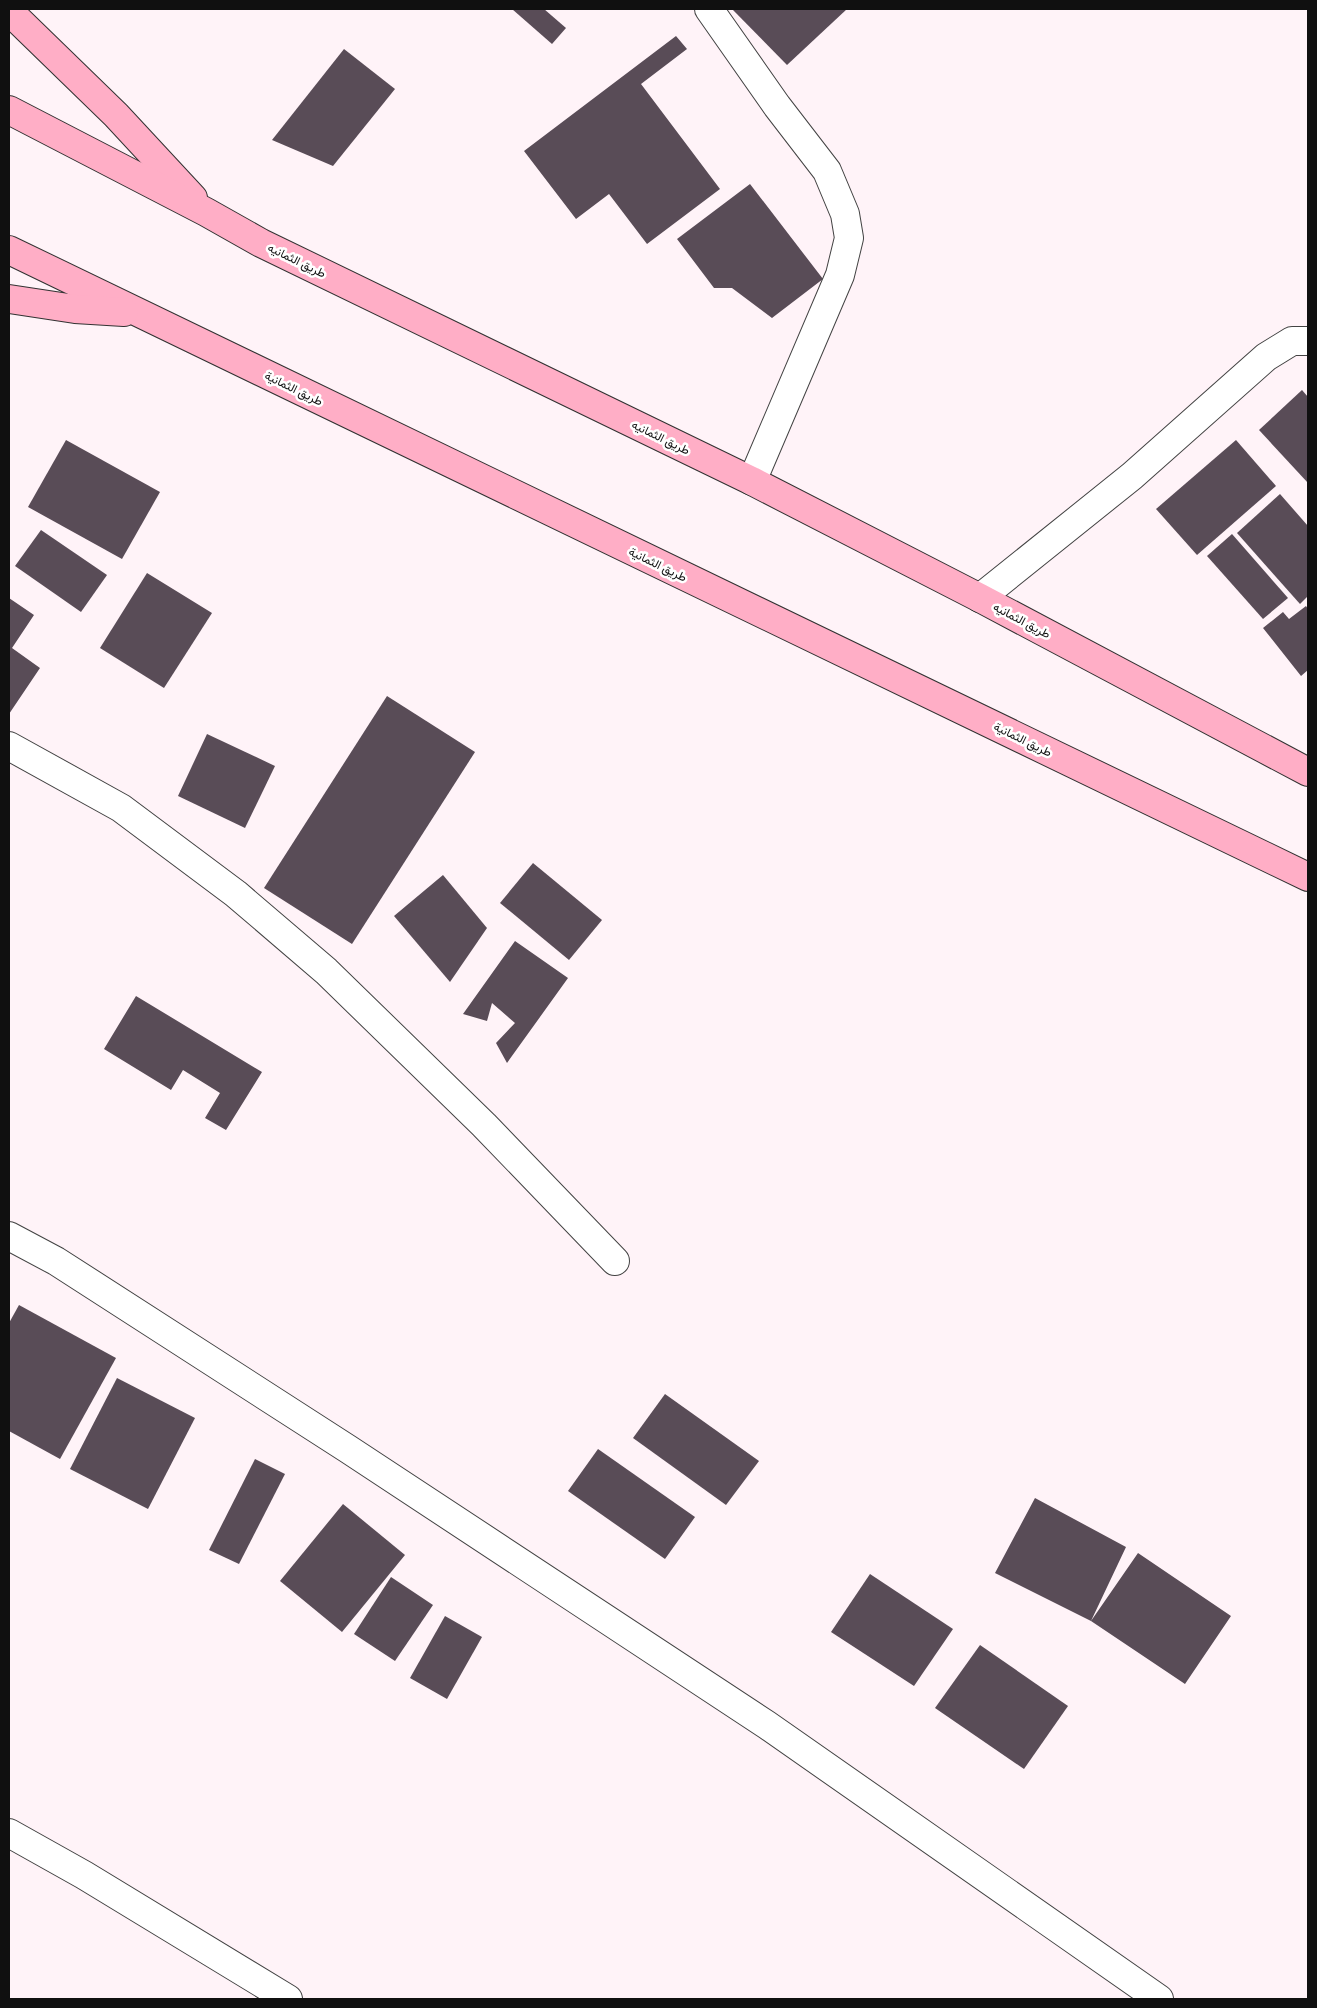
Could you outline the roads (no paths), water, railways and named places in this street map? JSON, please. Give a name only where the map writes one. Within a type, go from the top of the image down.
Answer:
[{"type":"street","points":[[709,9],[827,171],[846,214],[849,238],[840,275],[752,481]]},
{"type":"street","points":[[9,11],[109,108],[206,212]]},
{"type":"street","name":"طريق الثمانيه","points":[[9,110],[206,212],[261,243],[752,481],[980,598],[1308,772]]},
{"type":"street","name":"طريق الثمانية","points":[[9,250],[1308,877]]},
{"type":"street","points":[[9,300],[75,309],[139,314]]},
{"type":"street","points":[[980,598],[1132,476],[1266,357],[1292,341],[1308,341]]},
{"type":"street","points":[[9,746],[121,808],[236,894],[326,971],[443,1085],[615,1261]]},
{"type":"street","points":[[9,1236],[56,1261],[340,1443],[767,1725],[1159,1999]]},
{"type":"street","points":[[9,1833],[84,1875],[288,1999]]}]
